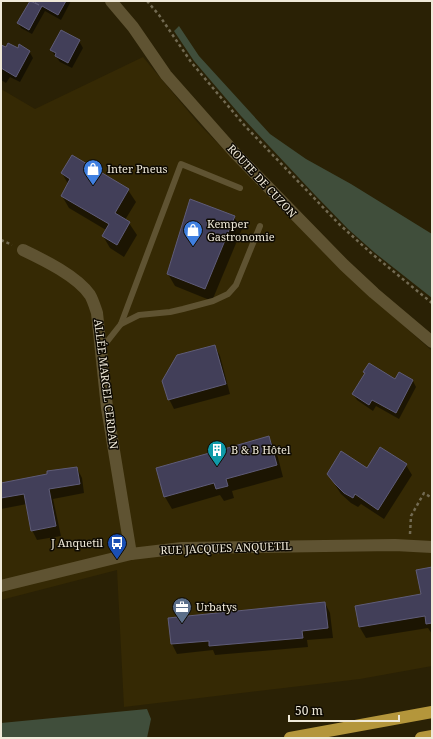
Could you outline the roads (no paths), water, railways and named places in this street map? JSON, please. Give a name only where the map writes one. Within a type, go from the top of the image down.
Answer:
[{"type":"highway","points":[[290,738],[432,711]]},
{"type":"highway","points":[[421,738],[432,736]]},
{"type":"street","name":"ROUTE DE CUZON","points":[[111,1],[133,27],[162,71],[234,152],[344,265],[374,293],[432,342]]},
{"type":"street","name":"ALLÉE MARCEL CERDAN","points":[[23,250],[79,284],[90,294],[97,313],[107,408],[131,554]]},
{"type":"street","name":"RUE JACQUES ANQUETIL","points":[[1,586],[131,554],[182,548],[410,545],[432,547]]},
{"type":"lane","points":[[100,350],[121,324],[181,164],[240,188]]},
{"type":"lane","points":[[121,324],[139,315],[183,310],[213,301],[228,294],[236,285],[260,226]]},
{"type":"place","name":"Inter Pneus","points":[[93,186]]},
{"type":"place","name":"Kemper Gastronomie","points":[[193,247]]},
{"type":"place","name":"B & B Hôtel","points":[[217,467]]},
{"type":"place","name":"J Anquetil","points":[[117,560]]},
{"type":"place","name":"Urbatys","points":[[182,624]]}]
